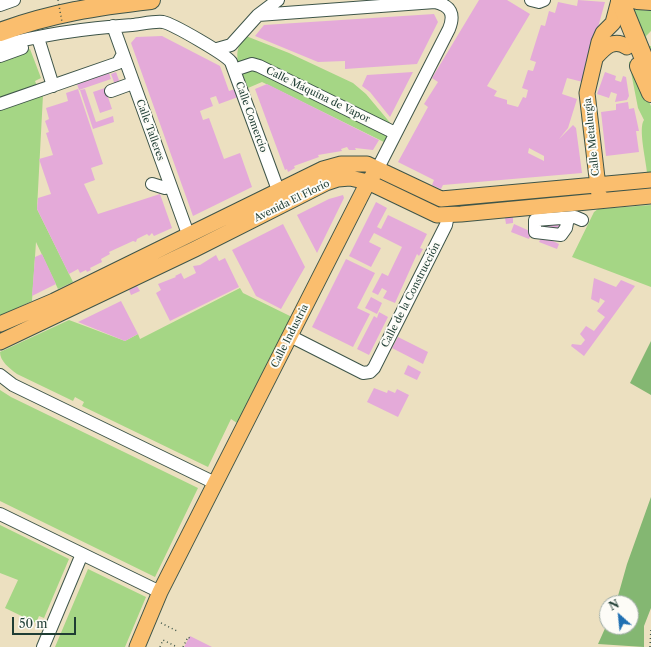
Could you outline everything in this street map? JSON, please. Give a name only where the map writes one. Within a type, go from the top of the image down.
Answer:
[{"type":"highway","points":[[0,20],[62,0]]},
{"type":"highway","points":[[0,32],[74,10],[151,0]]},
{"type":"highway","points":[[620,0],[651,76]]},
{"type":"highway","points":[[637,0],[651,1]]},
{"type":"highway","points":[[627,47],[635,56],[651,92]]},
{"type":"main road","name":"Calle Metalurgia","points":[[599,201],[587,100],[589,82],[599,42],[603,33],[613,23],[620,0]]},
{"type":"main road","points":[[596,57],[609,44],[616,43],[627,47]]},
{"type":"main road","name":"Avenida El Florío","points":[[0,324],[54,300],[278,190],[323,169],[341,164],[367,164],[441,199],[651,180]]},
{"type":"main road","name":"Calle Industria","points":[[136,647],[160,592],[368,182],[378,168]]},
{"type":"main road","name":"Avenida El Florío","points":[[0,342],[195,249],[326,183],[338,179],[350,178],[368,182],[437,215],[651,196]]},
{"type":"main road","points":[[278,190],[284,205]]},
{"type":"main road","points":[[446,199],[448,215]]},
{"type":"main road","points":[[188,234],[195,249]]},
{"type":"street","points":[[0,5],[13,0]]},
{"type":"street","points":[[216,49],[231,45],[258,15],[278,0]]},
{"type":"street","points":[[531,0],[539,2],[544,0]]},
{"type":"street","name":"Calle Industria","points":[[258,15],[436,2],[445,5],[451,12],[452,21],[449,29],[378,168]]},
{"type":"street","name":"Calle Comercio","points":[[38,38],[64,32],[163,22],[216,49],[227,56],[231,62],[278,190]]},
{"type":"street","name":"Calle Talleres","points":[[113,26],[188,234]]},
{"type":"street","points":[[0,46],[30,38],[38,38]]},
{"type":"street","points":[[0,56],[31,44],[38,38]]},
{"type":"street","points":[[38,38],[53,86]]},
{"type":"street","points":[[0,104],[118,63],[123,54]]},
{"type":"street","name":"Calle Máquina de Vapor","points":[[240,68],[252,64],[259,66],[395,133]]},
{"type":"street","points":[[111,90],[133,83]]},
{"type":"street","points":[[152,184],[165,188],[170,186]]},
{"type":"street","name":"Calle de la Construcción","points":[[290,336],[363,373],[370,372],[374,368],[446,225],[448,215]]},
{"type":"street","points":[[568,218],[575,217],[582,220]]},
{"type":"street","points":[[0,375],[13,385],[215,484]]},
{"type":"street","points":[[0,514],[160,592]]},
{"type":"street","points":[[43,647],[82,554]]},
{"type":"path","points":[[58,0],[62,22]]},
{"type":"path","points":[[158,621],[177,631]]},
{"type":"path","points":[[650,647],[651,628]]},
{"type":"path","points":[[183,647],[188,637],[191,639]]},
{"type":"path","points":[[160,647],[164,640],[177,647]]},
{"type":"green space","points":[[632,9],[651,11],[651,31],[646,36],[648,46],[651,46],[651,61]]},
{"type":"green space","points":[[246,36],[289,53],[353,83],[366,94],[392,125],[384,142],[262,82],[248,88],[237,55],[238,49]]},
{"type":"green space","points":[[30,49],[41,78],[35,81],[37,86],[0,99],[0,62]]},
{"type":"green space","points":[[631,61],[651,106],[651,172],[647,173],[642,137],[642,124],[644,120],[638,108],[629,62]]},
{"type":"green space","points":[[43,95],[37,209],[73,282],[58,289],[36,242],[32,301],[0,316],[0,109]]},
{"type":"green space","points":[[651,205],[651,287],[572,257],[594,212],[598,209]]},
{"type":"green space","points":[[240,288],[243,293],[292,317],[237,423],[231,419],[208,467],[82,406],[84,402],[75,397],[73,401],[17,374],[6,364],[0,355],[0,352],[69,320],[125,341],[138,334],[140,339]]},
{"type":"green space","points":[[651,341],[651,395],[630,383]]},
{"type":"green space","points":[[0,390],[11,397],[198,488],[155,577],[0,501]]},
{"type":"green space","points":[[651,497],[651,608],[644,626],[644,647],[598,644],[602,635],[639,635],[639,595],[618,595],[627,564]]},
{"type":"green space","points":[[0,525],[69,559],[44,618],[39,616],[36,623],[5,608],[18,580],[0,573]]},
{"type":"green space","points":[[88,569],[146,597],[125,647],[55,647]]},
{"type":"building","points":[[479,0],[507,0],[530,14],[487,86],[497,91],[494,96],[507,100],[507,104],[518,107],[523,97],[526,98],[528,90],[522,88],[528,70],[533,71],[536,62],[530,60],[541,25],[545,26],[549,11],[555,13],[558,2],[577,6],[578,0],[605,2],[583,82],[567,78],[562,94],[577,99],[568,128],[559,139],[573,125],[576,128],[582,173],[443,185],[441,189],[432,185],[434,180],[398,162],[428,107],[424,104],[438,82],[432,78]],"holes":[[[529,148],[544,156],[544,161],[528,153]]]},
{"type":"building","points":[[434,14],[438,22],[417,64],[345,69],[345,61],[318,62],[255,36],[264,25]]},
{"type":"building","points":[[162,36],[220,66],[229,91],[235,89],[238,97],[219,104],[216,96],[210,98],[213,106],[200,111],[203,120],[209,118],[224,159],[240,153],[252,187],[193,216],[131,43],[136,37]]},
{"type":"building","points":[[116,72],[120,83],[115,85],[111,74]]},
{"type":"building","points":[[413,72],[390,117],[370,92],[362,86],[367,75]]},
{"type":"building","points":[[605,72],[616,76],[615,80],[621,82],[623,76],[626,77],[629,96],[627,100],[615,102],[617,94],[611,92],[609,98],[597,94]]},
{"type":"building","points":[[109,73],[111,79],[79,90],[77,84]]},
{"type":"building","points":[[267,84],[379,140],[373,150],[355,148],[356,150],[349,150],[347,147],[341,149],[342,151],[318,155],[319,157],[294,166],[295,168],[288,172],[287,169],[285,170],[255,89]]},
{"type":"building","points":[[105,88],[112,109],[100,113],[93,92]]},
{"type":"building","points":[[78,89],[103,164],[91,168],[95,180],[84,184],[98,214],[160,194],[172,228],[154,236],[152,233],[149,236],[147,234],[137,239],[136,242],[133,241],[109,252],[110,254],[101,259],[102,262],[90,268],[91,270],[87,272],[86,270],[80,273],[78,269],[69,274],[37,209],[38,198],[51,194],[39,159],[53,155],[46,133],[49,132],[45,121],[49,119],[46,108],[68,101],[66,93]]},
{"type":"building","points":[[85,89],[96,122],[113,116],[114,122],[93,129],[80,90]]},
{"type":"building","points":[[628,102],[629,109],[634,108],[639,131],[636,131],[639,152],[606,156],[601,112],[616,110],[616,104]]},
{"type":"building","points":[[343,195],[344,198],[317,253],[297,215],[329,199]]},
{"type":"building","points":[[376,202],[387,208],[377,227],[381,229],[388,215],[427,234],[420,248],[423,249],[419,256],[417,254],[395,303],[383,298],[387,291],[382,288],[378,295],[372,292],[382,273],[388,276],[402,247],[374,233],[369,242],[381,248],[371,267],[349,256]]},
{"type":"building","points":[[513,217],[513,223],[506,224],[505,218]]},
{"type":"building","points":[[562,221],[563,228],[541,230],[540,223]]},
{"type":"building","points":[[283,224],[305,267],[281,309],[256,296],[232,250]]},
{"type":"building","points":[[514,224],[532,232],[529,239],[511,232]]},
{"type":"building","points":[[542,236],[559,244],[557,249],[539,242]]},
{"type":"building","points":[[42,254],[56,284],[32,296],[35,257]]},
{"type":"building","points":[[216,255],[219,261],[225,258],[239,287],[170,321],[156,293],[161,290],[158,284],[176,277],[175,276],[181,273],[184,279],[196,273],[193,266],[200,265]]},
{"type":"building","points":[[346,259],[375,273],[357,308],[370,314],[353,347],[312,327]]},
{"type":"building","points":[[594,278],[616,287],[621,280],[635,286],[584,356],[571,346],[572,344],[581,345],[585,340],[580,334],[586,326],[594,331],[605,317],[597,311],[605,301],[600,298],[599,303],[591,299]]},
{"type":"building","points":[[137,286],[140,291],[131,295],[129,290]]},
{"type":"building","points":[[371,297],[382,303],[377,314],[365,308]]},
{"type":"building","points":[[121,301],[138,334],[125,341],[78,322]]},
{"type":"building","points":[[379,312],[388,317],[369,355],[357,349],[374,316],[377,318]]},
{"type":"building","points":[[398,337],[428,352],[423,364],[392,348]]},
{"type":"building","points":[[408,365],[421,372],[417,380],[404,374]]},
{"type":"building","points":[[374,388],[387,393],[388,390],[395,393],[397,389],[409,395],[398,417],[367,402]]},
{"type":"building","points":[[190,636],[212,647],[184,647]]}]
